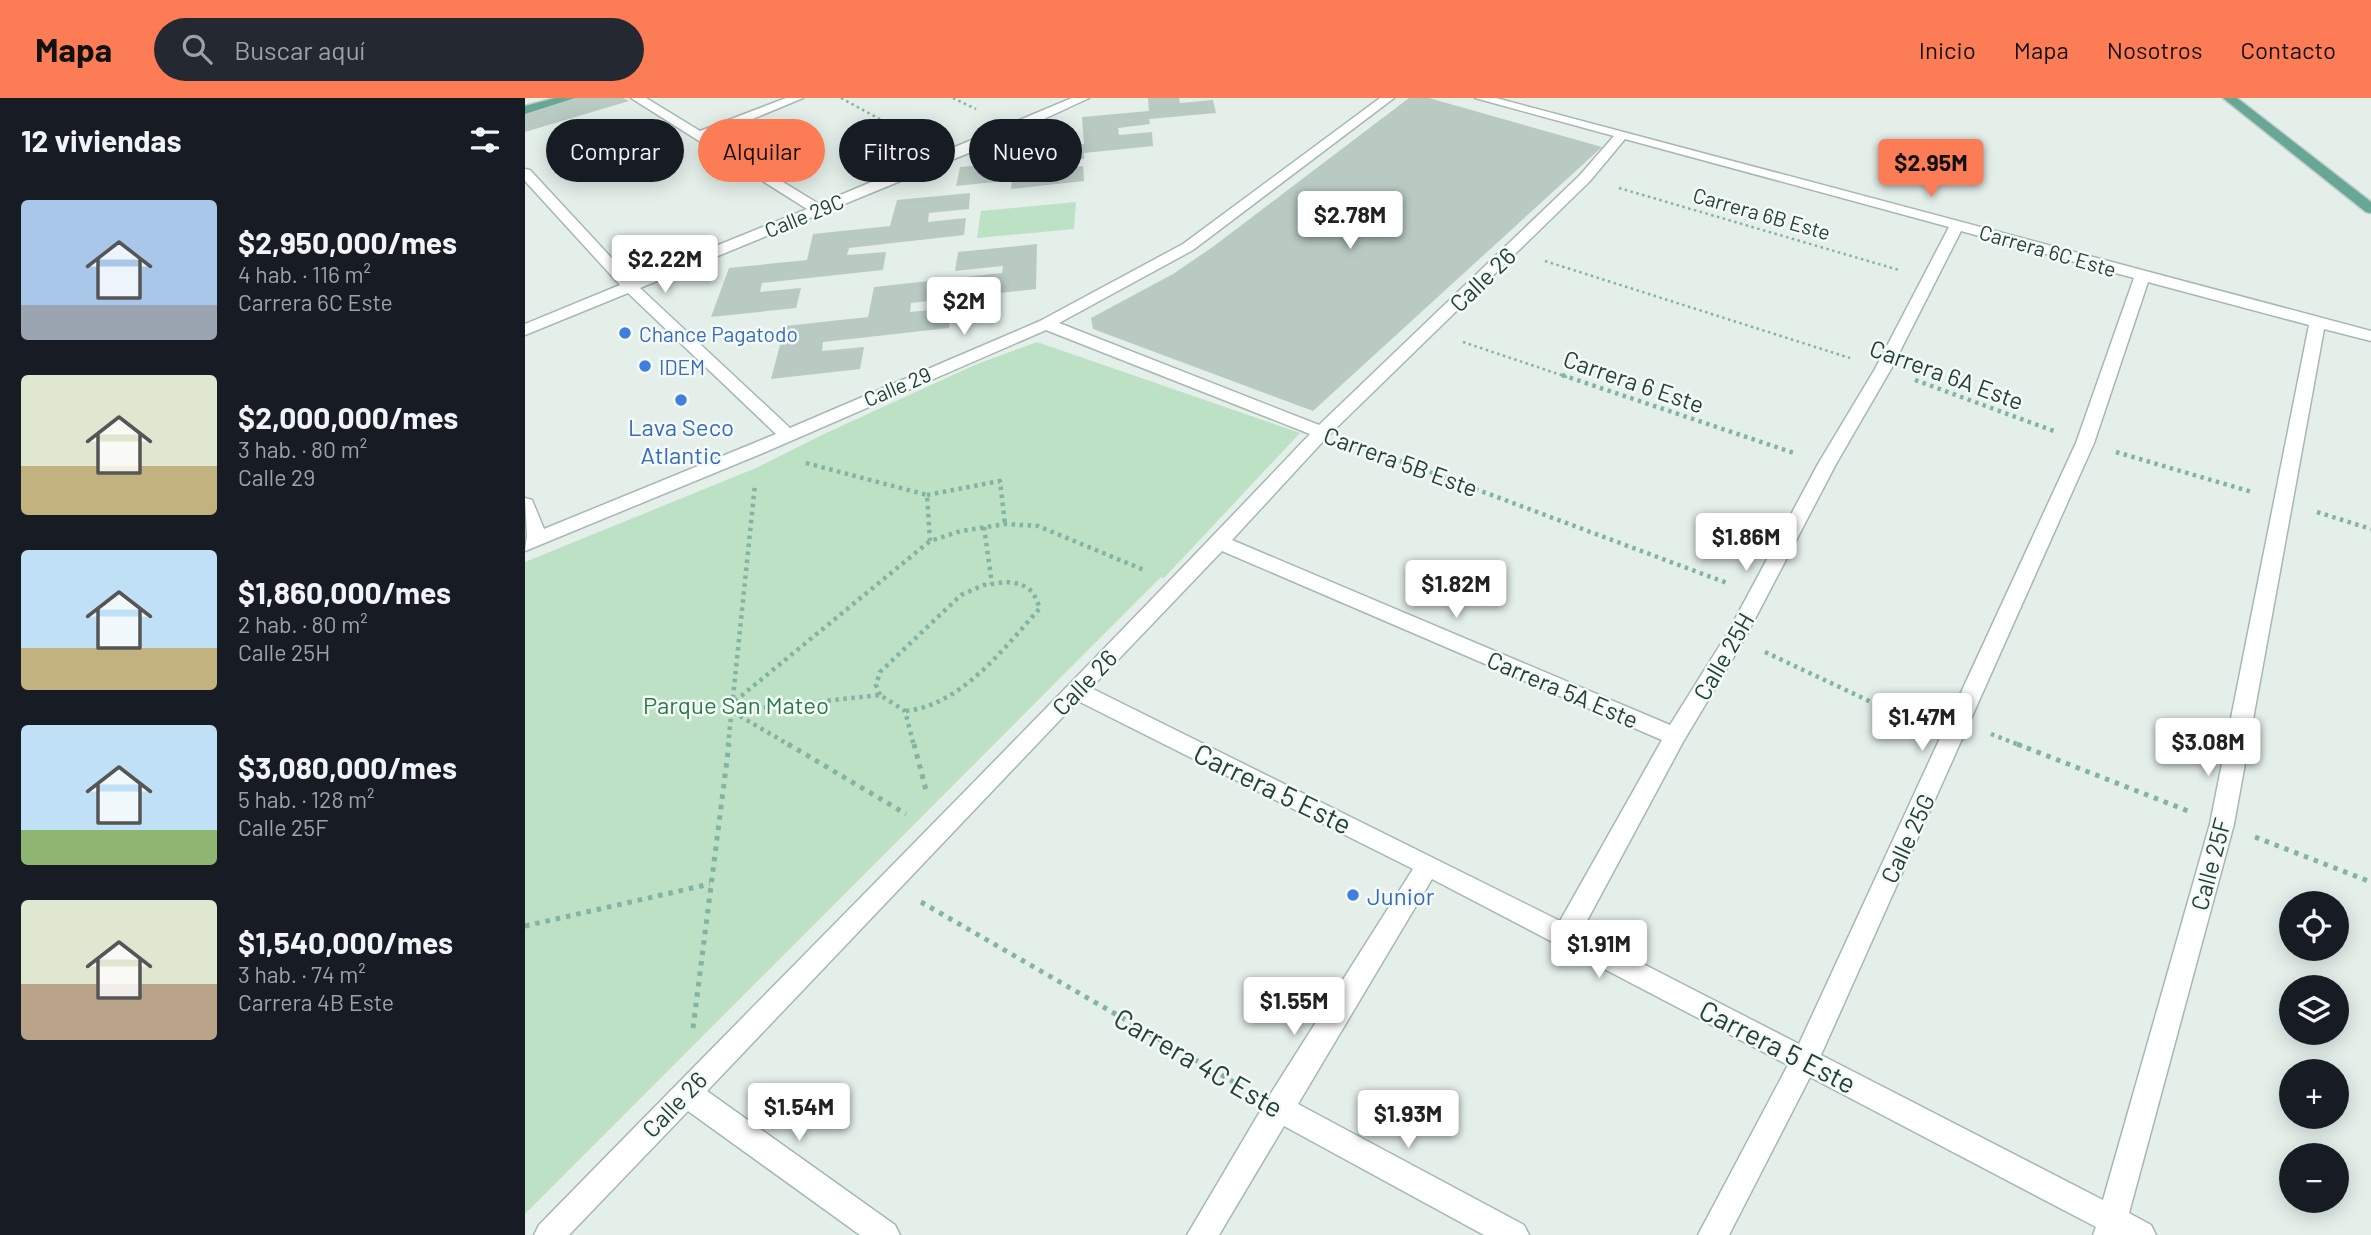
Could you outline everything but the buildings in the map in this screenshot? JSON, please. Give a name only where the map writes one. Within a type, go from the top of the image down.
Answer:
[{"type":"main road","points":[[525,110],[569,98]]},
{"type":"main road","points":[[2229,98],[2371,208]]},
{"type":"street","points":[[637,98],[698,135]]},
{"type":"street","points":[[743,119],[797,98]]},
{"type":"street","name":"Calle 29C","points":[[955,153],[1083,98]]},
{"type":"street","name":"Calle 29","points":[[531,542],[757,449],[1046,324],[1182,244],[1388,98]]},
{"type":"street","name":"Carrera 6C Este","points":[[1481,98],[1623,134],[2142,277],[2371,336]]},
{"type":"street","name":"Calle 26","points":[[549,1235],[1179,584],[1322,432],[1585,178],[1623,134]]},
{"type":"street","points":[[525,173],[630,287],[787,435]]},
{"type":"street","points":[[773,182],[818,210]]},
{"type":"street","name":"Calle 29C","points":[[525,330],[886,182]]},
{"type":"street","name":"Calle 25H","points":[[1565,937],[1675,736],[1735,638],[1827,464],[1883,369],[1957,225]]},
{"type":"street","name":"Calle 25G","points":[[1713,1235],[1805,1060],[2085,443],[2142,277]]},
{"type":"street","name":"Calle 25F","points":[[2109,1227],[2221,824],[2317,323]]},
{"type":"street","name":"Carrera 5B Este","points":[[1046,324],[1322,432]]},
{"type":"street","points":[[525,504],[531,542]]},
{"type":"street","name":"Carrera 5A Este","points":[[1219,542],[1675,736]]},
{"type":"street","name":"Carrera 5 Este","points":[[1075,690],[1428,865],[1805,1060],[2109,1227],[2141,1235]]},
{"type":"street","points":[[1202,1235],[1428,865]]},
{"type":"street","points":[[685,1092],[885,1235]]},
{"type":"street","name":"Carrera 4C Este","points":[[1278,1108],[1514,1235]]},
{"type":"path","points":[[841,98],[880,119]]},
{"type":"path","name":"Carrera 6B Este","points":[[1585,178],[1930,279]]},
{"type":"path","name":"Carrera 6A Este","points":[[1511,250],[1883,369],[2085,443],[2371,529]]},
{"type":"path","name":"Carrera 6 Este","points":[[1429,330],[1827,464]]},
{"type":"path","name":"Carrera 5B Este","points":[[1322,432],[1757,594]]},
{"type":"path","points":[[685,1092],[734,702],[757,449],[927,495],[1000,481],[1005,524]]},
{"type":"path","points":[[927,495],[930,541]]},
{"type":"path","points":[[734,702],[930,541],[961,531],[1005,524],[1038,526],[1179,584]]},
{"type":"path","points":[[984,527],[992,584]]},
{"type":"path","points":[[992,584],[1021,584],[1033,592],[1040,608],[1003,650],[944,699],[923,710],[905,711],[880,695],[876,685],[880,672],[961,595],[992,584]]},
{"type":"path","points":[[1735,638],[1914,725],[1960,722],[2371,882]]},
{"type":"path","points":[[732,711],[880,695]]},
{"type":"path","points":[[732,711],[937,832]]},
{"type":"path","points":[[905,711],[937,832]]},
{"type":"path","name":"Carrera 4C Este","points":[[888,883],[1278,1108]]},
{"type":"path","points":[[525,926],[711,884]]},
{"type":"green space","points":[[1076,202],[1074,229],[977,238],[981,211]]},
{"type":"green space","name":"Parque San Mateo","points":[[1037,342],[1300,433],[1164,578],[1161,577],[525,1214],[525,562],[756,468],[977,364]]},
{"type":"place","name":"Chance Pagatodo","points":[[625,333]]},
{"type":"place","name":"IDEM","points":[[645,366]]},
{"type":"place","name":"Lava Seco Atlantic","points":[[681,400]]},
{"type":"place","name":"Junior","points":[[1353,895]]}]
